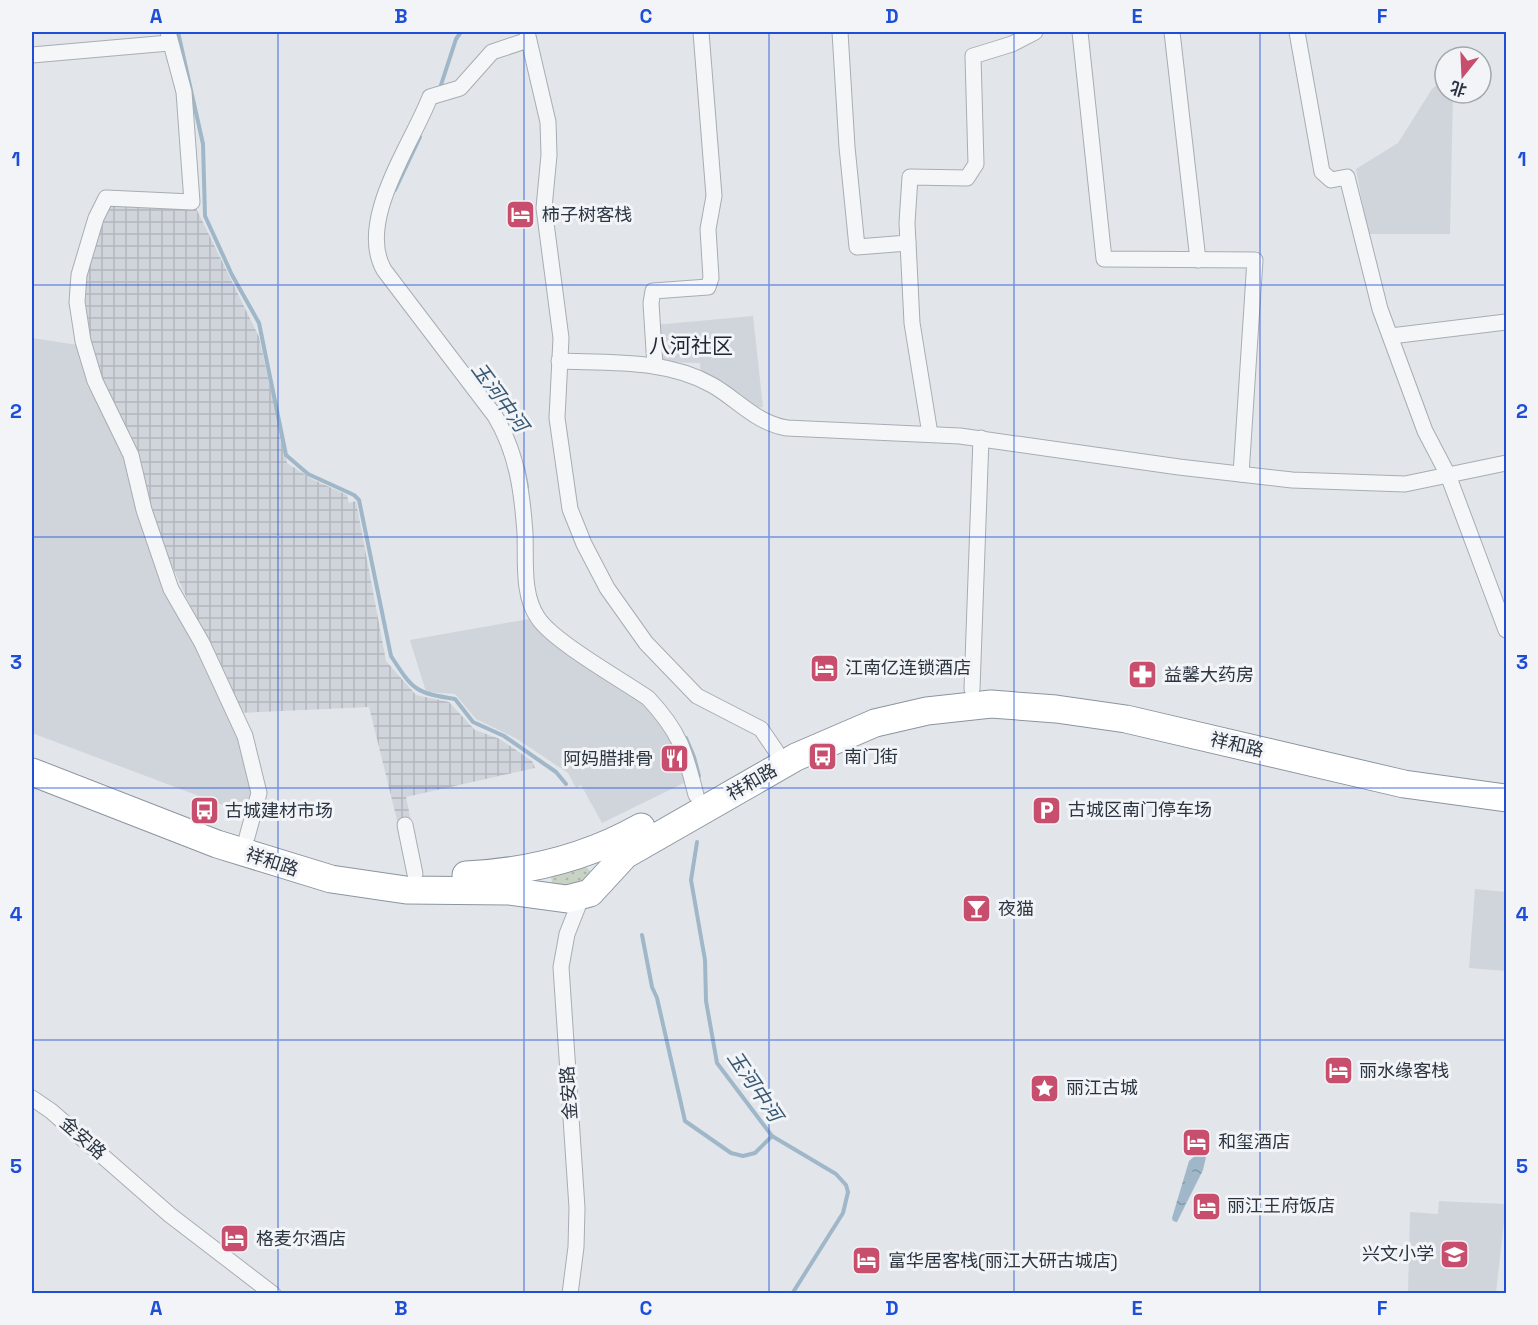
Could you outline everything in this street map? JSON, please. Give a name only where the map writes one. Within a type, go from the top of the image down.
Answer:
[{"type":"highway","name":"祥和路","points":[[32,754],[247,837],[334,863],[415,874],[481,874],[542,864],[588,851],[618,840],[776,751],[870,708],[924,695],[972,689],[1047,692],[1129,704],[1407,768],[1506,781]]},
{"type":"highway","name":"祥和路","points":[[32,772],[216,844],[331,879],[406,890],[509,891],[567,899],[590,893],[625,855],[796,757],[875,723],[927,711],[970,705],[1045,708],[1126,719],[1404,784],[1506,798]]},
{"type":"highway","points":[[588,851],[602,861],[606,875]]},
{"type":"highway","points":[[542,864],[542,881],[547,896]]},
{"type":"street","points":[[655,366],[651,303],[653,291],[708,287],[711,278],[707,237],[714,196],[701,32]]},
{"type":"street","points":[[840,32],[847,147],[857,247],[908,243]]},
{"type":"street","points":[[930,434],[912,322],[908,243],[910,177],[967,178],[975,168],[973,56],[1012,44],[1035,32]]},
{"type":"street","points":[[1080,32],[1104,259],[1255,260],[1241,474]]},
{"type":"street","points":[[1172,32],[1198,260]]},
{"type":"street","points":[[1297,32],[1322,172],[1331,180],[1347,177],[1380,309],[1425,431],[1448,475],[1506,630]]},
{"type":"street","points":[[696,795],[684,747],[659,709],[648,698],[551,633],[538,618],[528,591],[520,480],[507,438],[495,416],[384,270],[375,242],[381,206],[430,97],[460,88],[492,52],[528,36],[548,122],[549,155],[544,208],[561,338],[557,418],[570,509],[607,588],[646,643],[697,696],[761,729],[776,751]]},
{"type":"street","points":[[32,55],[169,37],[184,92],[192,202],[106,198],[88,240],[79,275],[77,312],[88,361],[131,455],[144,510],[171,589],[202,643],[245,736],[259,793],[247,837]]},
{"type":"street","points":[[1391,336],[1506,322]]},
{"type":"street","points":[[559,361],[655,366],[684,373],[712,385],[756,416],[778,426],[981,438],[1292,480],[1405,484],[1448,475],[1464,469],[1506,463]]},
{"type":"street","points":[[972,689],[981,438]]},
{"type":"street","points":[[405,825],[415,874]]},
{"type":"street","name":"金安路","points":[[570,1293],[576,1247],[577,1208],[561,967],[567,934],[582,896]]},
{"type":"street","name":"金安路","points":[[32,1098],[51,1111],[179,1222],[273,1293]]},
{"type":"shaded area","points":[[1432,89],[1433,105],[1453,105],[1450,234],[1368,234],[1356,169],[1398,143]]},
{"type":"shaded area","points":[[109,205],[196,208],[259,337],[287,463],[312,479],[347,495],[349,503],[356,501],[386,661],[416,695],[449,702],[475,730],[500,739],[532,761],[535,768],[406,797],[411,821],[398,824],[369,707],[240,713],[148,514],[97,371],[84,320],[84,277],[96,235]]},
{"type":"shaded area","points":[[753,316],[763,407],[748,409],[701,378],[700,363],[658,362],[654,325]]},
{"type":"shaded area","points":[[32,338],[78,345],[87,385],[128,456],[150,550],[238,731],[256,788],[249,815],[32,733]]},
{"type":"shaded area","points":[[529,619],[663,719],[688,781],[602,823],[581,785],[576,788],[568,773],[517,739],[476,719],[455,694],[426,692],[410,640]]},
{"type":"shaded area","points":[[1475,889],[1506,892],[1506,971],[1469,968]]},
{"type":"shaded area","name":"兴文小学","points":[[1439,1201],[1506,1204],[1496,1293],[1408,1293],[1410,1212],[1438,1214]]},
{"type":"green space","points":[[585,866],[591,872],[588,888],[552,884],[551,876]]},
{"type":"water","points":[[1197,1154],[1206,1157],[1203,1170],[1177,1222],[1173,1221],[1189,1161]]},
{"type":"waterway","points":[[178,32],[203,144],[205,216],[232,275],[259,323],[286,455],[308,474],[354,495],[359,500],[391,656],[410,683],[431,695],[455,699],[473,722],[504,736],[556,772],[566,784]]},
{"type":"waterway","name":"玉河中河","points":[[440,88],[456,39],[461,32]]},
{"type":"waterway","name":"玉河中河","points":[[395,190],[420,137]]},
{"type":"waterway","name":"玉河中河","points":[[523,467],[527,487]]},
{"type":"waterway","name":"玉河中河","points":[[686,738],[699,776]]},
{"type":"waterway","name":"玉河中河","points":[[697,842],[691,880],[705,960],[706,1001],[717,1063],[772,1136],[836,1174],[846,1185],[848,1192],[843,1213],[792,1294]]},
{"type":"waterway","points":[[642,935],[652,987],[657,998],[685,1121],[731,1153],[743,1156],[755,1153],[772,1136]]},
{"type":"place","name":"柿子树客栈","points":[[521,215]]},
{"type":"place","name":"江南亿连锁酒店","points":[[824,668]]},
{"type":"place","name":"益馨大药房","points":[[1143,675]]},
{"type":"place","name":"南门街","points":[[823,757]]},
{"type":"place","name":"阿妈腊排骨","points":[[674,759]]},
{"type":"place","name":"古城区南门停车场","points":[[1047,810]]},
{"type":"place","name":"古城建材市场","points":[[204,811]]},
{"type":"place","name":"夜猫","points":[[977,909]]},
{"type":"place","name":"丽水缘客栈","points":[[1338,1071]]},
{"type":"place","name":"丽江古城","points":[[1045,1088]]},
{"type":"place","name":"和玺酒店","points":[[1197,1142]]},
{"type":"place","name":"丽江王府饭店","points":[[1206,1206]]},
{"type":"place","name":"格麦尔酒店","points":[[235,1239]]},
{"type":"place","name":"兴文小学","points":[[1455,1254]]},
{"type":"place","name":"富华居客栈(丽江大研古城店)","points":[[867,1261]]},
{"type":"district","name":"八河社区","points":[[691,346]]}]
